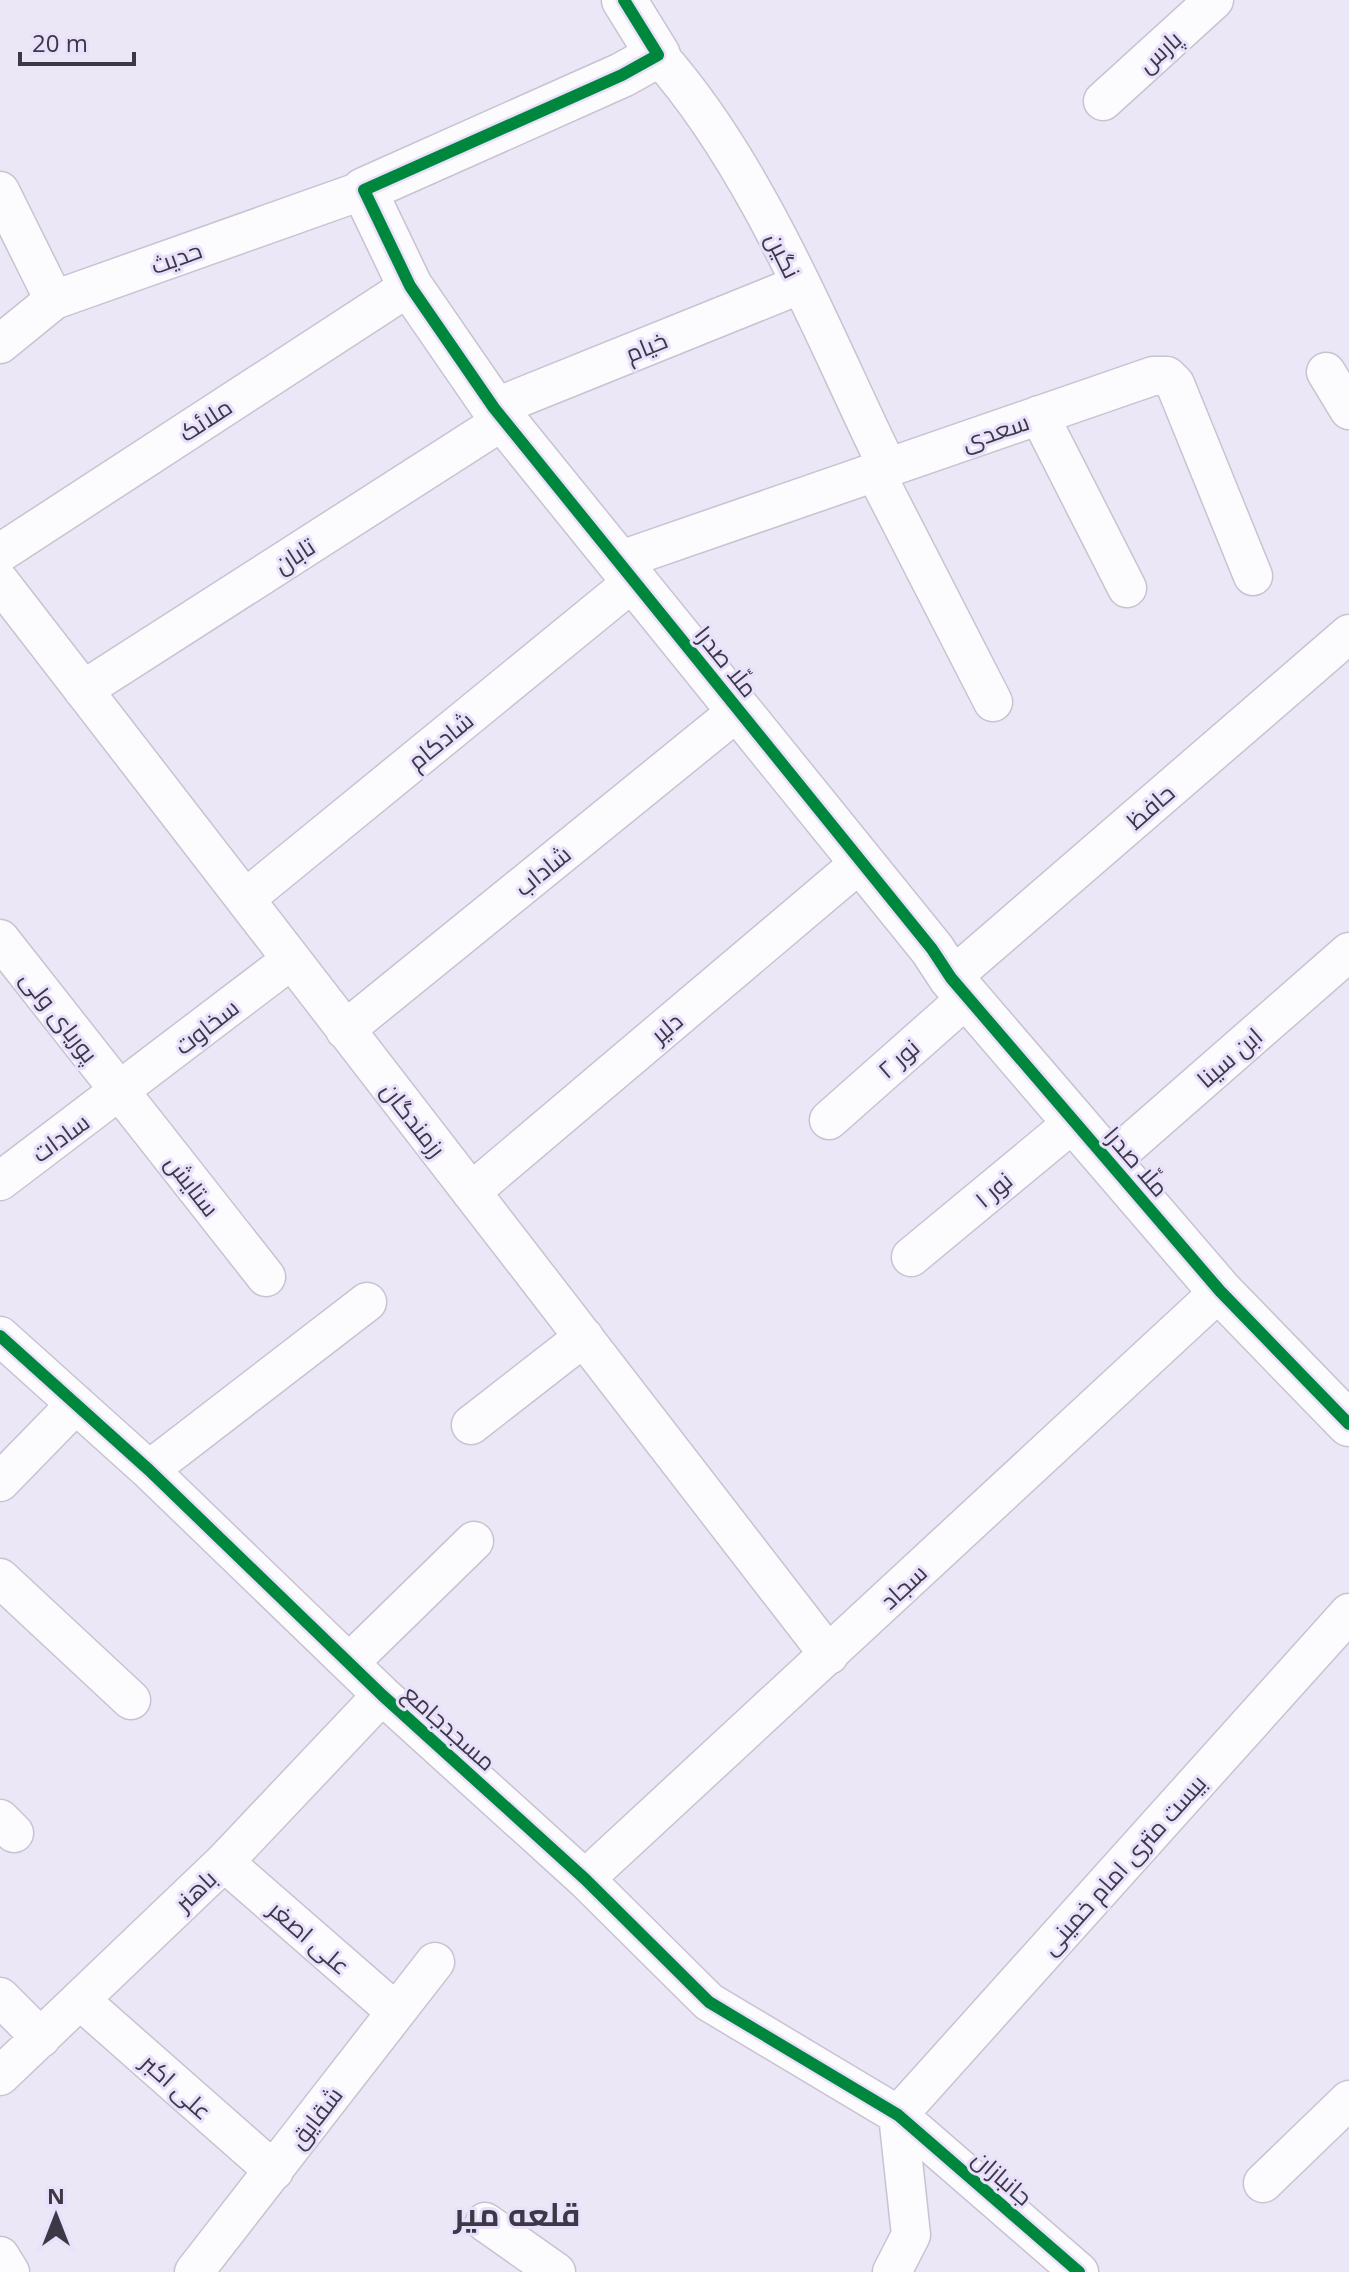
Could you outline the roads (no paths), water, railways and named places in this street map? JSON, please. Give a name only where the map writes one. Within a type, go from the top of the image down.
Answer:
[{"type":"street","points":[[364,190],[622,75],[658,55],[624,0]]},
{"type":"street","name":"پارس","points":[[1103,101],[1214,0]]},
{"type":"street","name":"نگین","points":[[658,55],[692,93],[769,223],[993,702]]},
{"type":"street","name":"ملّا صدرا","points":[[364,190],[410,286],[499,414],[959,987],[1220,1291],[1349,1424]]},
{"type":"street","name":"حدیث","points":[[0,344],[54,300],[364,190]]},
{"type":"street","points":[[0,191],[54,300]]},
{"type":"street","name":"خیام","points":[[499,414],[799,285]]},
{"type":"street","name":"ملائک","points":[[0,553],[410,286]]},
{"type":"street","points":[[1326,372],[1349,410]]},
{"type":"street","name":"سعدی","points":[[626,571],[882,470],[1153,376],[1167,376],[1175,384],[1253,576]]},
{"type":"street","name":"تابان","points":[[83,690],[499,414]]},
{"type":"street","points":[[1039,415],[1127,588]]},
{"type":"street","name":"شادکام","points":[[245,899],[626,571]]},
{"type":"street","name":"رزمندگان","points":[[0,582],[829,1655]]},
{"type":"street","name":"حافظ","points":[[959,987],[1349,634]]},
{"type":"street","name":"شاداب","points":[[345,1030],[739,710]]},
{"type":"street","name":"دلیر","points":[[471,1192],[861,862]]},
{"type":"street","name":"پوریای ولی","points":[[0,939],[120,1092]]},
{"type":"street","name":"ابن سینا","points":[[1109,1162],[1349,952]]},
{"type":"street","name":"سخاوت","points":[[120,1092],[291,960]]},
{"type":"street","name":"نور ۲","points":[[829,1120],[959,987]]},
{"type":"street","name":"سادات","points":[[0,1181],[120,1092]]},
{"type":"street","name":"ستایش","points":[[120,1092],[266,1277]]},
{"type":"street","name":"نور ۱","points":[[911,1257],[1074,1122]]},
{"type":"street","name":"سجاد","points":[[585,1879],[1220,1291]]},
{"type":"street","points":[[149,1470],[367,1302]]},
{"type":"street","name":"مسجدجامع","points":[[0,1336],[149,1470],[382,1695],[585,1879],[709,2002],[898,2115]]},
{"type":"street","points":[[471,1425],[584,1337]]},
{"type":"street","points":[[0,1482],[76,1404]]},
{"type":"street","points":[[349,1663],[474,1541]]},
{"type":"street","points":[[0,1578],[131,1700]]},
{"type":"street","name":"بیست متری امام خمینی","points":[[898,2115],[1349,1613]]},
{"type":"street","name":"باهنر","points":[[0,2076],[224,1862],[382,1695]]},
{"type":"street","name":"علی اصغر","points":[[224,1862],[396,2012]]},
{"type":"street","name":"شقایق","points":[[194,2272],[435,1962]]},
{"type":"street","points":[[0,1997],[41,2038]]},
{"type":"street","name":"علی اکبر","points":[[80,2000],[274,2171]]},
{"type":"street","points":[[1263,2183],[1349,2100]]},
{"type":"street","points":[[892,2272],[911,2235],[898,2115]]},
{"type":"street","name":"جانبازان","points":[[898,2115],[1079,2272]]},
{"type":"street","points":[[485,2222],[556,2272]]},
{"type":"street","points":[[0,2256],[10,2272]]},
{"type":"district","name":"قلعه میر","points":[[517,2213]]}]
